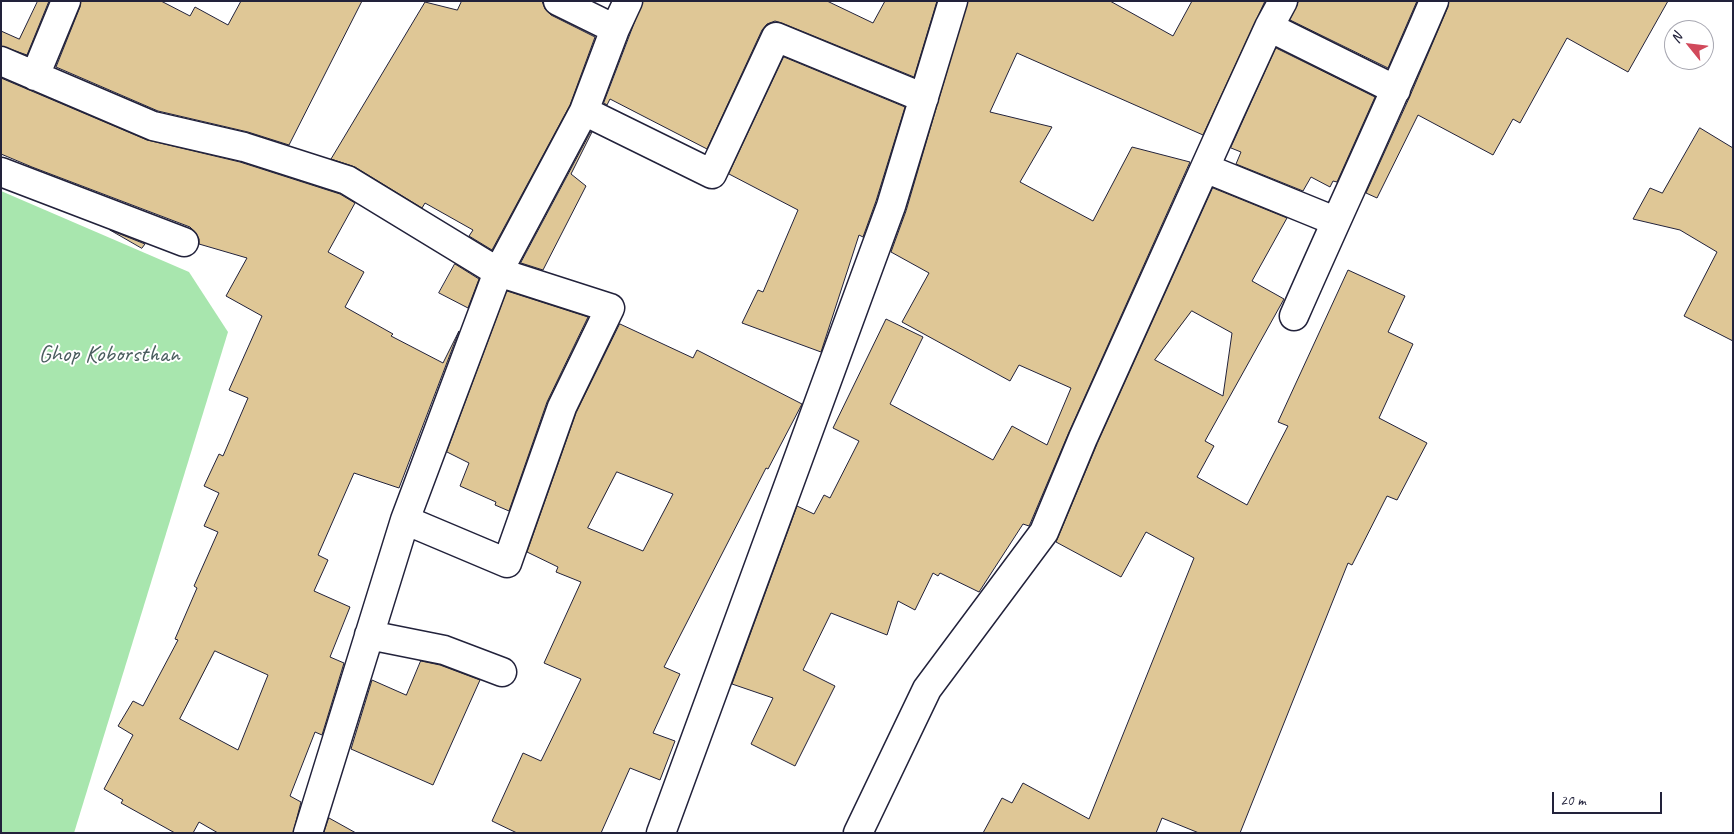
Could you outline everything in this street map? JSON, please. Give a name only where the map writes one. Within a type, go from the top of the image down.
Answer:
[{"type":"street","points":[[35,76],[66,1]]},
{"type":"street","points":[[558,1],[615,29]]},
{"type":"street","points":[[308,833],[405,520],[498,272],[584,112],[615,29],[628,1]]},
{"type":"street","points":[[661,833],[891,206],[953,1]]},
{"type":"street","points":[[858,833],[927,689],[1044,532],[1083,438],[1268,27],[1283,1]]},
{"type":"street","points":[[1294,316],[1434,1]]},
{"type":"street","points":[[1268,27],[1396,90]]},
{"type":"street","points":[[584,112],[712,174],[776,37],[924,98]]},
{"type":"street","points":[[1,61],[153,126],[244,147],[347,180],[498,272],[610,308],[562,406],[507,563],[405,520]]},
{"type":"street","points":[[1205,168],[1335,221]]},
{"type":"street","points":[[1,172],[184,242]]},
{"type":"street","points":[[369,635],[444,650],[502,672]]},
{"type":"green space","name":"Ghop Koborsthan","points":[[1,191],[189,272],[228,332],[74,833],[1,833]]},
{"type":"building","points":[[38,1],[49,1],[27,55],[1,46],[1,31],[19,39]]},
{"type":"building","points":[[81,1],[161,1],[190,16],[195,7],[228,25],[241,1],[362,1],[289,145],[248,132],[158,111],[56,67]]},
{"type":"building","points":[[462,1],[542,1],[545,9],[551,15],[595,37],[570,105],[492,250],[469,236],[473,230],[425,203],[422,208],[355,167],[331,159],[425,2],[457,10]]},
{"type":"building","points":[[643,1],[827,1],[873,23],[885,1],[937,1],[914,77],[782,23],[775,21],[767,24],[762,30],[707,149],[610,99],[607,105],[604,103]]},
{"type":"building","points":[[968,1],[1110,1],[1173,36],[1192,1],[1265,1],[1203,135],[1017,53],[990,112],[1052,127],[1020,182],[1093,221],[1132,147],[1190,162],[1029,526],[1023,524],[979,592],[940,573],[938,576],[933,573],[915,610],[898,601],[887,635],[831,613],[803,670],[835,686],[795,766],[751,744],[773,698],[732,684],[797,506],[814,514],[824,495],[830,498],[859,441],[833,428],[886,319],[923,337],[890,404],[993,460],[1012,426],[1047,445],[1071,388],[1019,365],[1010,381],[902,322],[929,273],[891,252],[906,211]]},
{"type":"building","points":[[1299,1],[1417,1],[1388,68],[1290,20]]},
{"type":"building","points":[[1449,1],[1668,1],[1628,72],[1567,38],[1520,123],[1513,119],[1493,155],[1418,115],[1377,198],[1366,193],[1410,96]]},
{"type":"building","points":[[1276,48],[1375,97],[1337,182],[1333,181],[1330,187],[1311,177],[1303,191],[1236,164],[1241,152],[1231,148]]},
{"type":"building","points":[[784,57],[905,107],[876,201],[863,237],[859,235],[821,352],[742,323],[758,290],[763,292],[798,210],[729,174]]},
{"type":"building","points":[[1,78],[147,140],[240,162],[340,194],[355,203],[328,252],[364,272],[345,307],[393,334],[391,336],[443,363],[459,331],[399,488],[354,473],[318,555],[328,560],[314,591],[350,607],[330,657],[344,663],[322,735],[315,732],[290,796],[301,802],[293,833],[218,833],[199,822],[193,833],[175,833],[121,803],[123,800],[104,789],[133,735],[118,726],[133,701],[143,706],[178,640],[175,639],[197,588],[194,586],[218,532],[204,526],[219,493],[204,486],[219,454],[223,456],[248,398],[229,390],[262,316],[226,296],[247,258],[199,244],[196,233],[190,227],[1,154]],"holes":[[[215,651],[268,675],[238,750],[180,719]]]},
{"type":"building","points":[[1700,128],[1733,148],[1733,341],[1684,316],[1717,252],[1680,230],[1633,219],[1650,188],[1662,193]]},
{"type":"building","points":[[591,132],[571,174],[586,186],[543,270],[521,263]]},
{"type":"building","points":[[1213,188],[1287,218],[1252,281],[1284,299],[1205,441],[1214,446],[1197,477],[1247,505],[1288,426],[1278,422],[1348,270],[1405,296],[1388,332],[1413,344],[1379,418],[1427,443],[1397,500],[1387,496],[1352,565],[1348,563],[1240,833],[1199,833],[1162,818],[1156,833],[983,833],[1002,798],[1012,803],[1023,783],[1089,819],[1194,558],[1146,532],[1121,577],[1056,542],[1097,444]],"holes":[[[1192,311],[1232,333],[1223,396],[1155,360]]]},
{"type":"building","points":[[110,230],[145,244],[142,248]]},
{"type":"building","points":[[455,264],[479,279],[468,308],[439,293]]},
{"type":"building","points":[[507,291],[588,317],[547,402],[509,511],[495,505],[496,502],[460,486],[469,463],[447,452]]},
{"type":"building","points":[[620,324],[693,358],[697,350],[802,404],[768,469],[766,468],[664,667],[680,674],[653,733],[675,741],[660,780],[630,768],[601,833],[517,833],[492,821],[523,753],[541,761],[581,679],[544,663],[581,582],[556,572],[558,567],[527,552],[576,413]],"holes":[[[617,472],[673,494],[643,551],[588,528]]]},
{"type":"building","points":[[421,661],[440,665],[480,680],[433,785],[351,749],[372,680],[406,695]]},
{"type":"building","points":[[329,818],[356,833],[324,833]]}]
